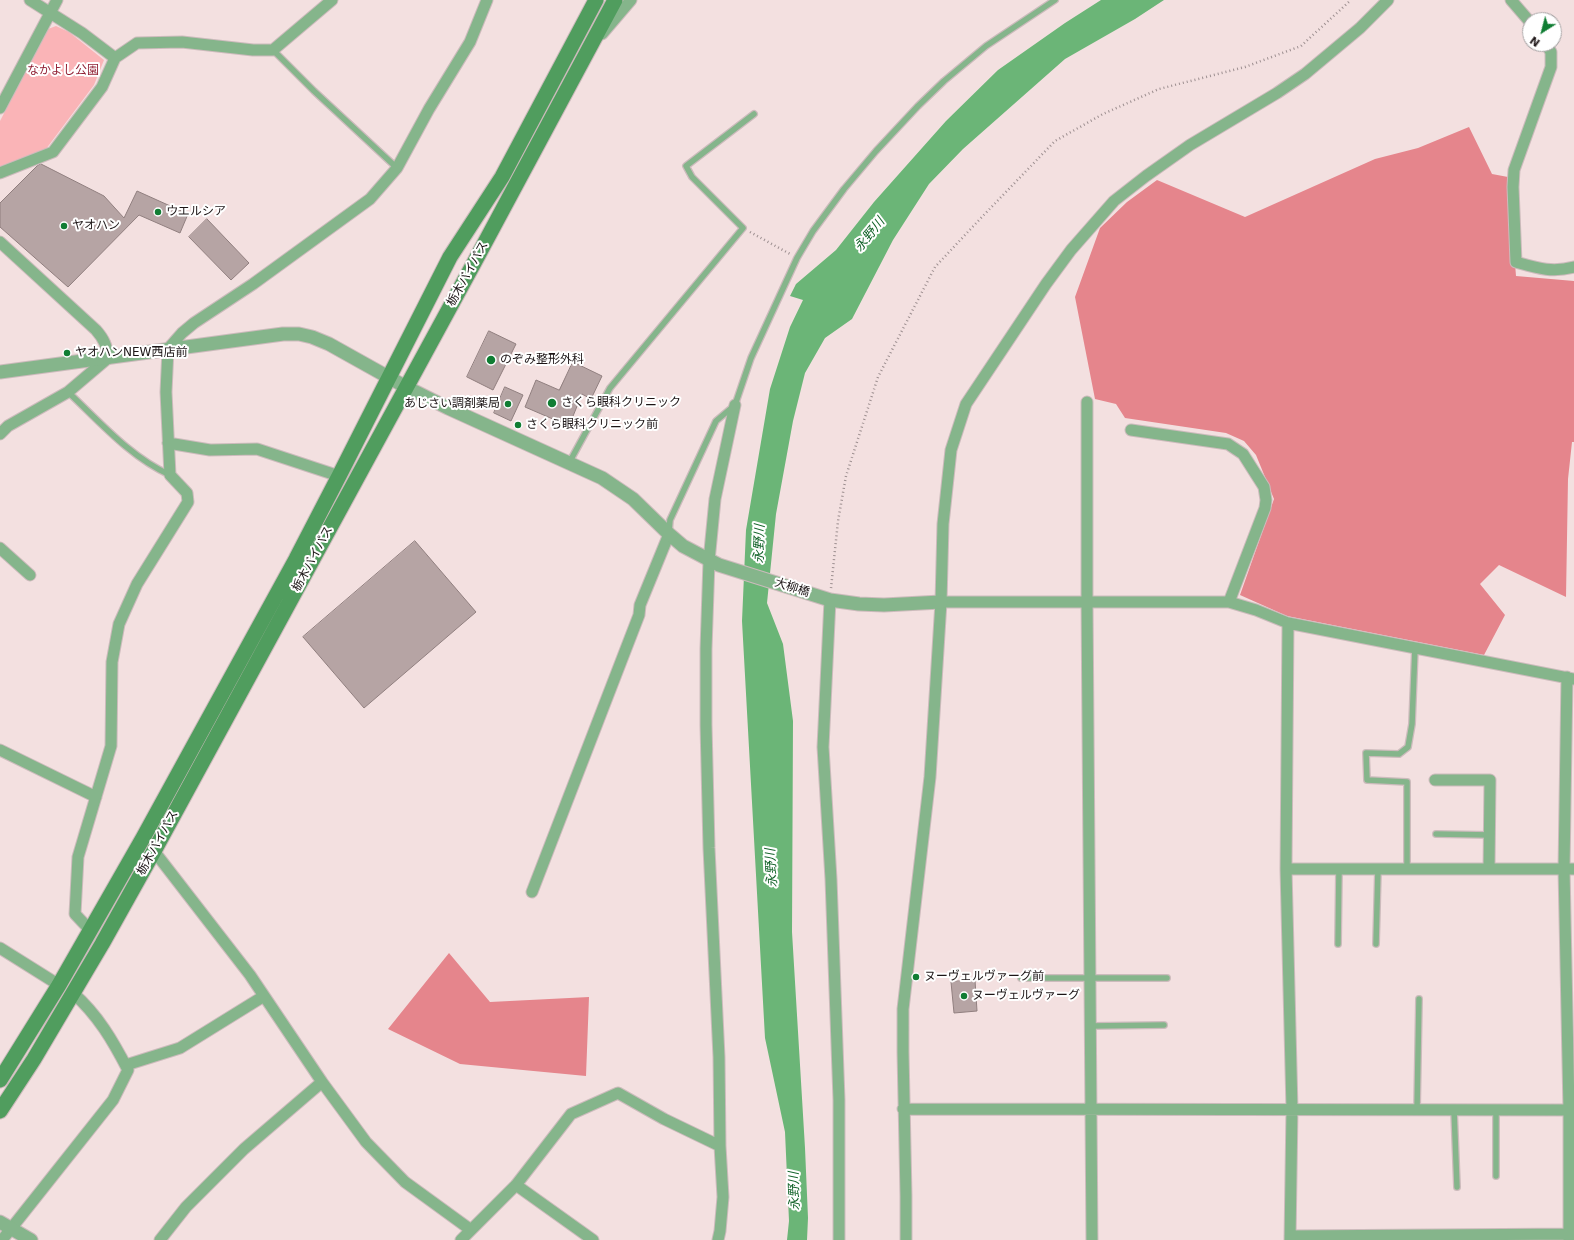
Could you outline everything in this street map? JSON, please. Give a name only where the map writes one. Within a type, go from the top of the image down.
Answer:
[{"type":"main road","name":"栃木バイパス","points":[[0,1080],[58,985],[147,831],[296,559],[450,257],[502,177],[596,0]]},
{"type":"main road","name":"栃木バイパス","points":[[0,1111],[34,1060],[102,944],[154,851],[474,263],[614,0]]},
{"type":"street","points":[[30,0],[82,33],[116,58]]},
{"type":"street","points":[[0,108],[57,0]]},
{"type":"street","points":[[0,173],[53,152],[102,87],[116,58],[137,43],[182,42],[253,50],[273,50],[332,0]]},
{"type":"street","points":[[90,930],[75,914],[78,857],[111,746],[112,662],[119,624],[137,584],[188,502],[187,493],[170,475],[166,392],[168,349],[182,332],[194,323],[253,284],[370,199],[397,168],[429,109],[470,42],[487,0]]},
{"type":"street","points":[[585,20],[586,0]]},
{"type":"street","points":[[587,52],[631,0]]},
{"type":"street","points":[[906,1240],[903,1109],[903,1009],[930,777],[941,602],[944,524],[951,450],[966,404],[1046,284],[1071,250],[1114,201],[1190,145],[1277,93],[1305,74],[1360,28],[1388,0]]},
{"type":"street","points":[[1511,0],[1522,13]]},
{"type":"street","points":[[1551,52],[1551,67],[1514,170],[1513,187],[1516,262],[1546,270],[1563,270],[1574,268]]},
{"type":"street","points":[[0,242],[104,338],[108,358],[68,392],[8,426],[0,434]]},
{"type":"street","name":"大柳橋","points":[[0,372],[283,334],[299,334],[312,337],[329,344],[406,387],[448,408],[602,478],[618,488],[648,513],[683,546],[714,563],[825,598],[859,604],[884,605],[941,602]]},
{"type":"street","points":[[1087,402],[1086,601],[1092,1110],[1092,1240]]},
{"type":"street","points":[[718,1240],[723,1197],[720,1146],[719,1057],[712,940],[706,726],[706,649],[714,563],[715,499],[735,405]]},
{"type":"street","points":[[1132,430],[1228,444],[1244,454],[1264,487],[1266,500],[1265,508],[1229,602]]},
{"type":"street","points":[[168,443],[210,450],[257,449],[339,476]]},
{"type":"street","points":[[532,892],[639,615],[640,606],[669,534]]},
{"type":"street","points":[[0,548],[30,575]]},
{"type":"street","points":[[825,598],[824,748],[831,879],[839,1100],[839,1240]]},
{"type":"street","points":[[941,602],[1229,602],[1256,610],[1288,623],[1571,678],[1569,869],[1572,1110],[1571,1236],[1290,1238],[1292,1110],[1286,869],[1288,623]]},
{"type":"street","points":[[0,750],[96,797]]},
{"type":"street","points":[[1435,780],[1490,780],[1489,869]]},
{"type":"street","points":[[154,851],[250,975],[322,1082],[370,1147],[405,1182],[471,1230]]},
{"type":"street","points":[[1286,869],[1569,869]]},
{"type":"street","points":[[0,948],[58,985]]},
{"type":"street","points":[[2,1240],[6,1225],[113,1100],[128,1070],[113,1040],[86,1004],[73,993]]},
{"type":"street","points":[[126,1065],[180,1048],[264,996]]},
{"type":"street","points":[[160,1240],[186,1207],[244,1149],[322,1082]]},
{"type":"street","points":[[461,1240],[516,1185],[571,1114],[618,1093],[664,1120],[720,1146]]},
{"type":"street","points":[[903,1109],[1572,1110]]},
{"type":"street","points":[[516,1185],[593,1240]]},
{"type":"street","points":[[6,1225],[31,1240]]},
{"type":"lane","points":[[669,534],[670,520],[705,441],[716,421],[735,405],[751,358],[797,258],[813,231],[844,189],[876,151],[918,106],[944,81],[986,46],[1055,0]]},
{"type":"lane","points":[[273,50],[314,91],[397,168]]},
{"type":"lane","points":[[569,463],[610,388],[743,228],[692,177],[686,166],[754,114]]},
{"type":"lane","points":[[68,392],[121,442],[156,469],[170,475]]},
{"type":"lane","points":[[1407,868],[1407,782],[1367,780],[1366,753],[1398,754],[1408,747],[1412,724],[1415,648]]},
{"type":"lane","points":[[1436,834],[1490,835]]},
{"type":"lane","points":[[1338,944],[1339,869]]},
{"type":"lane","points":[[1376,944],[1378,869]]},
{"type":"lane","points":[[1021,978],[1167,978]]},
{"type":"lane","points":[[1417,1110],[1419,999]]},
{"type":"lane","points":[[1091,1026],[1164,1025]]},
{"type":"lane","points":[[1454,1110],[1457,1187]]},
{"type":"lane","points":[[1496,1110],[1496,1176]]},
{"type":"path","points":[[825,598],[846,476],[878,377],[936,267],[1055,141],[1103,114],[1159,89],[1245,67],[1301,46],[1350,0]]},
{"type":"path","points":[[743,228],[797,258]]},
{"type":"green space","name":"なかよし公園","points":[[56,26],[69,32],[104,60],[94,85],[46,149],[0,168],[0,121],[48,29]]},
{"type":"shaded area","points":[[1469,127],[1492,174],[1508,177],[1516,276],[1574,281],[1574,442],[1572,442],[1568,479],[1566,597],[1499,565],[1480,584],[1505,615],[1484,655],[1287,616],[1240,595],[1274,499],[1256,455],[1244,441],[1226,433],[1125,418],[1116,404],[1095,399],[1075,297],[1100,228],[1127,202],[1157,180],[1245,217],[1375,159],[1418,148]]},
{"type":"shaded area","points":[[449,953],[490,1002],[589,997],[586,1076],[460,1064],[388,1029]]},
{"type":"water","name":"永野川","points":[[1101,0],[1164,0],[1135,19],[1065,59],[963,149],[929,184],[893,240],[852,319],[825,338],[805,373],[793,421],[776,514],[767,603],[783,644],[793,721],[792,932],[808,1218],[807,1240],[787,1240],[789,1221],[785,1132],[765,1038],[742,621],[746,530],[770,389],[790,327],[803,300],[790,296],[796,284],[836,250],[874,202],[946,121],[998,70],[1065,23]]},
{"type":"building","name":"ヤオハン","points":[[41,164],[104,196],[124,218],[137,191],[188,214],[180,233],[139,215],[68,287],[0,227],[0,203],[37,166]]},
{"type":"building","points":[[207,219],[249,263],[231,280],[189,237]]},
{"type":"building","name":"のぞみ整形外科","points":[[489,331],[516,344],[493,390],[467,377]]},
{"type":"building","name":"さくら眼科クリニック","points":[[573,362],[602,376],[591,399],[582,394],[569,426],[525,407],[536,380],[559,390]]},
{"type":"building","name":"あじさい調剤薬局","points":[[505,387],[523,395],[511,421],[494,413]]},
{"type":"building","points":[[415,541],[476,612],[364,708],[303,637]]},
{"type":"building","name":"ヌーヴェルヴァーグ","points":[[975,980],[977,1011],[954,1013],[951,982]]},
{"type":"place","name":"ウエルシア","points":[[158,212]]},
{"type":"place","name":"ヤオハン","points":[[64,226]]},
{"type":"place","name":"ヤオハンNEW西店前","points":[[67,353]]},
{"type":"place","name":"のぞみ整形外科","points":[[491,360]]},
{"type":"place","name":"さくら眼科クリニック","points":[[552,403]]},
{"type":"place","name":"あじさい調剤薬局","points":[[508,404]]},
{"type":"place","name":"さくら眼科クリニック前","points":[[518,425]]},
{"type":"place","name":"ヌーヴェルヴァーグ前","points":[[916,977]]},
{"type":"place","name":"ヌーヴェルヴァーグ","points":[[964,996]]}]
